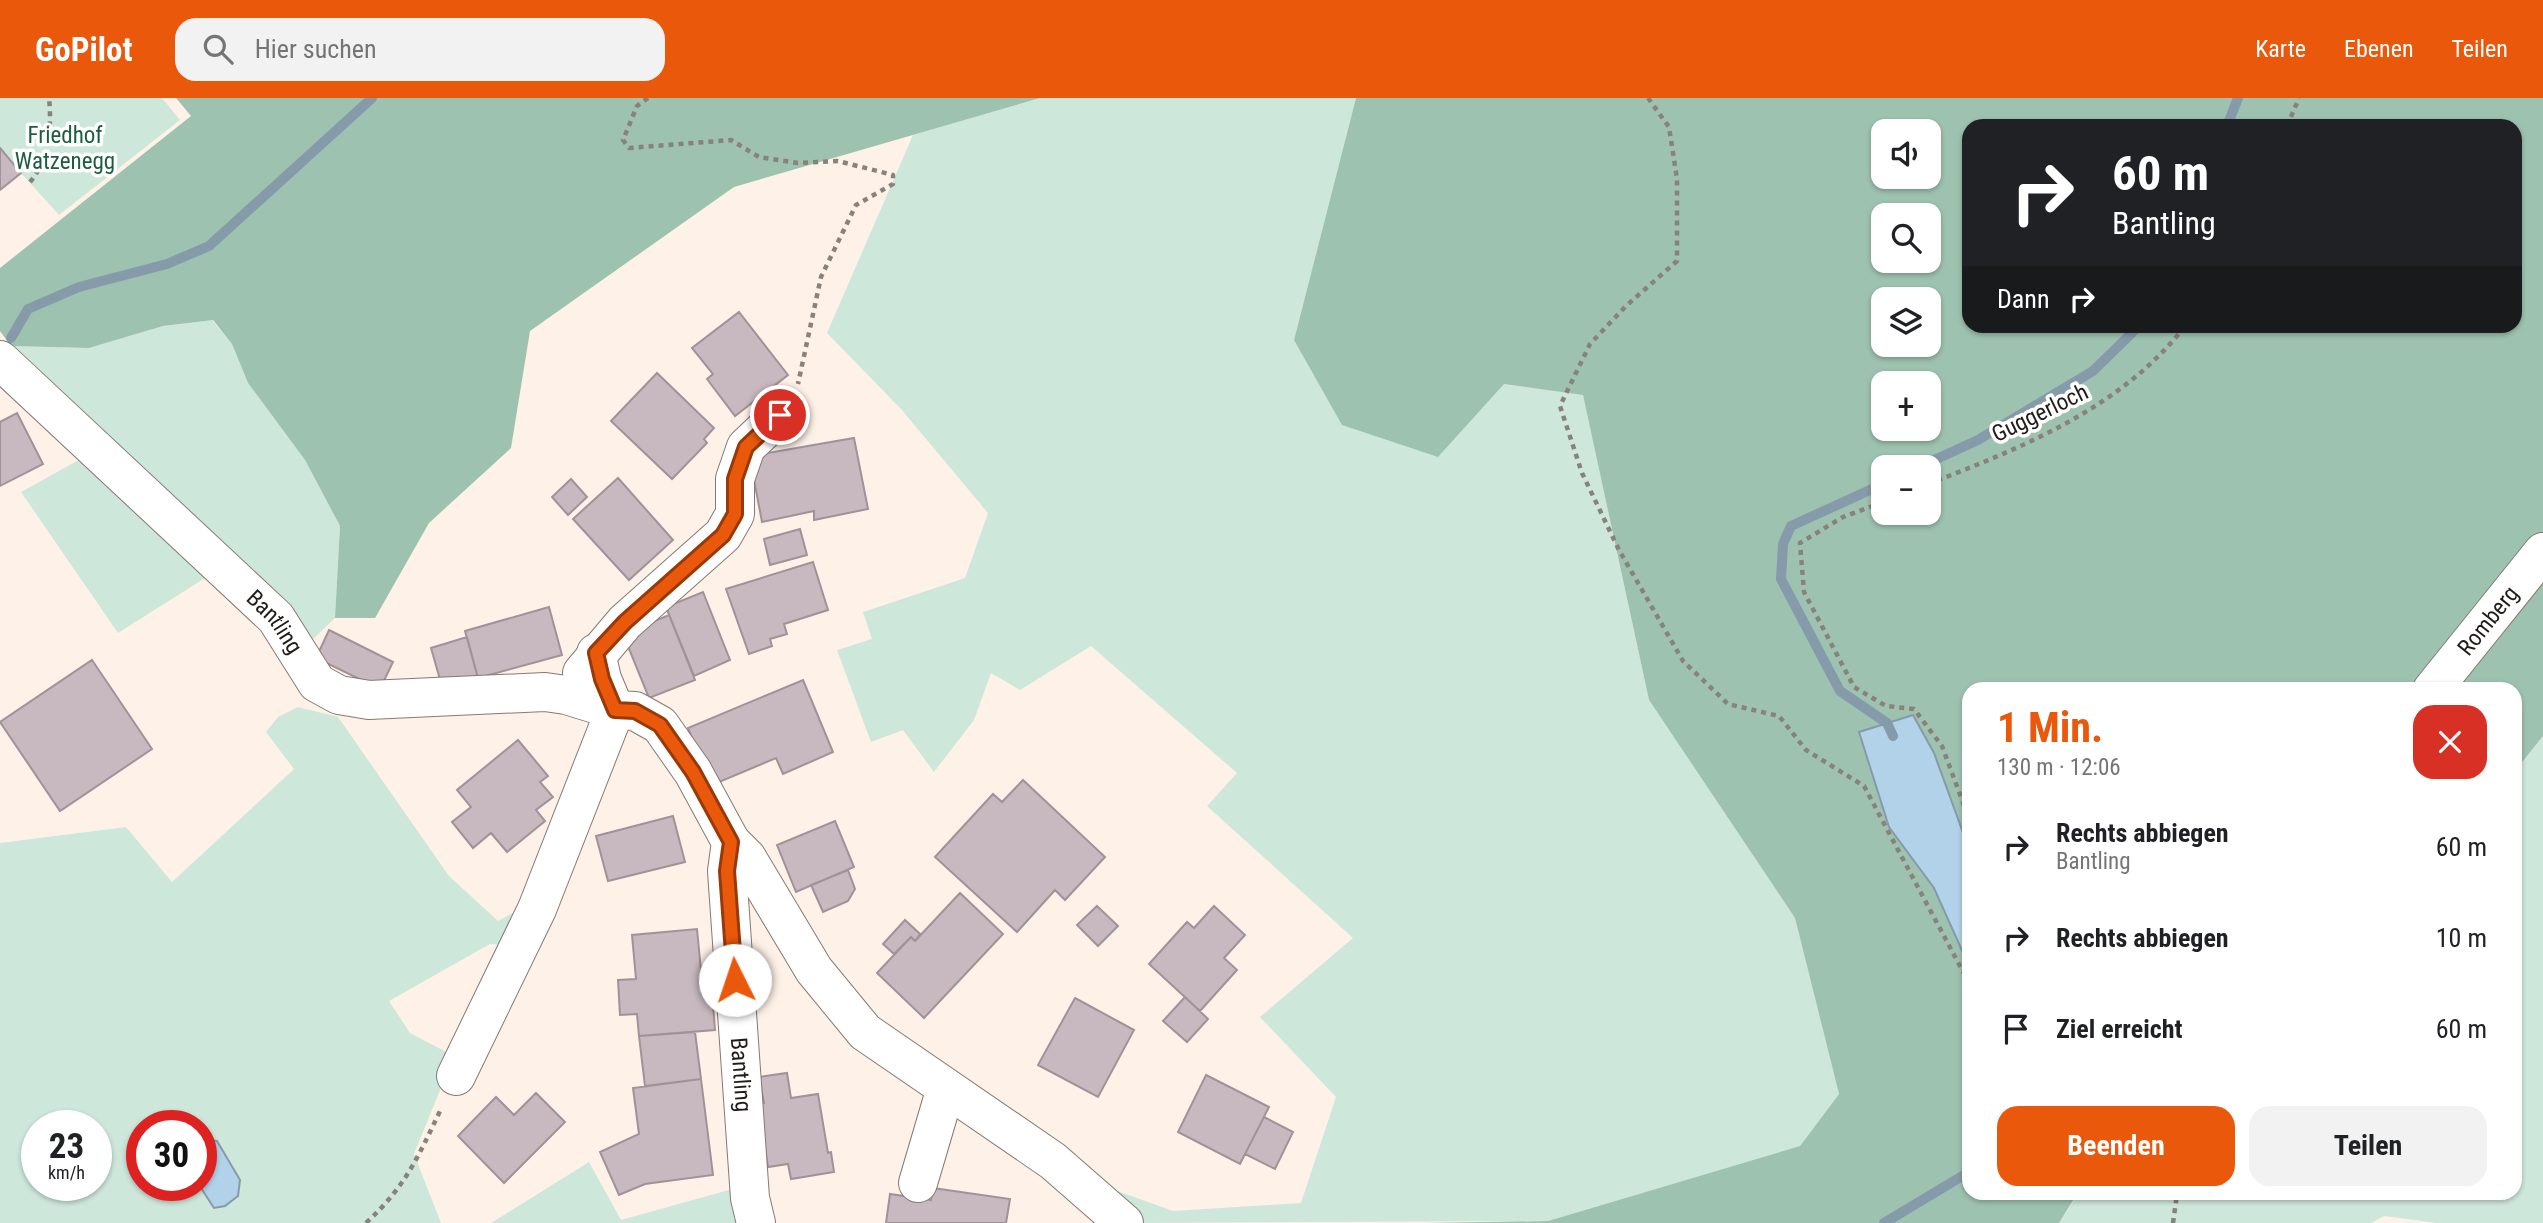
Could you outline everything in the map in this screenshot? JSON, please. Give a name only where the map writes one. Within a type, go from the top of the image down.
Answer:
[{"type":"street","name":"Bantling","points":[[0,360],[276,618],[317,683],[339,695],[369,700],[545,692],[566,695],[615,710],[635,711],[660,725],[693,772],[731,842],[747,858],[814,970],[865,1032],[1053,1161],[1124,1223]]},
{"type":"street","points":[[566,695],[596,653],[625,622],[723,535],[735,514],[735,479],[746,447],[780,415]]},
{"type":"street","name":"Romberg","points":[[2438,682],[2543,552]]},
{"type":"street","points":[[456,1076],[537,909],[615,710],[602,679],[596,653]]},
{"type":"street","name":"Bantling","points":[[731,842],[727,871],[750,1198],[756,1223]]},
{"type":"street","points":[[918,1184],[946,1088]]},
{"type":"path","points":[[30,182],[40,170],[47,146],[49,98]]},
{"type":"path","points":[[648,98],[637,106],[623,140],[629,148],[731,140],[760,158],[798,163],[838,160],[893,175],[893,184],[856,205],[821,277],[802,372],[796,390],[780,415]]},
{"type":"path","points":[[1648,98],[1669,127],[1677,179],[1677,261],[1626,306],[1590,344],[1560,406],[1582,473],[1614,539],[1682,661],[1728,704],[1779,716],[1806,750],[1864,786],[1962,970]]},
{"type":"path","points":[[2290,119],[2300,98]]},
{"type":"path","name":"Guggerloch","points":[[1941,478],[2093,410],[2162,355],[2179,333]]},
{"type":"path","points":[[1871,506],[1843,517],[1800,543],[1804,592],[1854,687],[1886,706],[1914,709],[1942,746],[1962,800]]},
{"type":"path","points":[[366,1223],[403,1182],[419,1159],[456,1076]]},
{"type":"path","points":[[2173,1223],[2176,1200]]},
{"type":"green space","name":"Friedhof Watzenegg","points":[[0,98],[162,98],[180,120],[59,215],[21,173],[0,190]]},
{"type":"green space","points":[[176,98],[1040,98],[734,187],[530,331],[511,448],[429,523],[375,618],[335,618],[340,526],[305,460],[248,383],[232,344],[213,320],[163,326],[89,348],[11,346],[0,331],[0,268],[191,116]]},
{"type":"green space","points":[[1040,98],[1356,98],[1294,340],[1504,384],[1583,394],[1649,700],[1795,918],[1839,1094],[1800,1146],[1548,1221],[1137,1223],[1095,1183],[1173,1211],[1301,1203],[1336,1097],[1260,1017],[1353,938],[1207,806],[1237,773],[1091,646],[1020,690],[991,673],[974,720],[934,772],[903,730],[871,742],[837,650],[872,639],[863,612],[965,578],[988,513],[901,409],[827,333],[913,135]]},
{"type":"green space","points":[[1356,98],[2543,98],[2543,736],[2522,762],[2522,682],[1962,682],[1962,1200],[2073,1200],[2059,1223],[1425,1223],[1548,1221],[1800,1146],[1839,1094],[1795,918],[1649,700],[1583,395],[1504,384],[1438,457],[1342,425],[1294,340]]},
{"type":"green space","points":[[212,320],[232,344],[248,383],[305,460],[340,526],[335,618],[310,642],[213,573],[118,633],[21,492],[86,456],[11,346],[89,348],[163,326]]},
{"type":"green space","points":[[298,707],[338,717],[449,876],[498,921],[524,907],[511,945],[490,944],[389,1001],[410,1033],[454,1056],[414,1154],[441,1223],[0,1223],[0,843],[126,827],[172,882],[294,769],[266,732],[278,717]]},
{"type":"green space","points":[[2543,736],[2543,1223],[2437,1223],[2384,1216],[2371,1223],[2059,1223],[2074,1200],[2522,1200],[2522,762]]},
{"type":"green space","points":[[589,1162],[621,1220],[761,1181],[768,1223],[491,1223]]},
{"type":"water","points":[[1913,715],[1934,753],[1962,830],[1962,950],[1934,888],[1889,827],[1859,732]]},
{"type":"water","points":[[217,1141],[240,1180],[238,1196],[225,1206],[214,1208],[209,1201],[217,1201]]},
{"type":"building","points":[[0,148],[21,173],[0,190]]},
{"type":"building","points":[[739,312],[788,375],[735,416],[707,379],[713,374],[692,348]]},
{"type":"building","points":[[657,373],[714,428],[704,439],[707,443],[672,479],[611,421]]},
{"type":"building","points":[[17,413],[43,464],[0,486],[0,422]]},
{"type":"building","points":[[854,438],[868,509],[814,520],[814,511],[762,522],[751,464],[756,455]]},
{"type":"building","points":[[618,478],[673,540],[629,580],[573,519]]},
{"type":"building","points":[[571,479],[587,497],[568,515],[552,497]]},
{"type":"building","points":[[800,529],[807,555],[770,565],[764,539]]},
{"type":"building","points":[[813,562],[828,610],[784,624],[787,634],[770,639],[772,646],[749,654],[726,589]]},
{"type":"building","points":[[703,592],[730,660],[694,676],[666,607]]},
{"type":"building","points":[[549,607],[562,655],[478,678],[465,631]]},
{"type":"building","points":[[669,615],[695,680],[649,698],[623,634]]},
{"type":"building","points":[[329,630],[393,662],[380,689],[316,658]]},
{"type":"building","points":[[467,637],[478,678],[441,683],[431,648]]},
{"type":"building","points":[[92,660],[152,749],[60,811],[0,722]]},
{"type":"building","points":[[803,680],[833,752],[783,774],[776,758],[712,785],[688,728]]},
{"type":"building","points":[[518,740],[548,776],[540,782],[553,797],[536,810],[545,821],[507,852],[491,833],[473,848],[452,822],[471,807],[457,790]]},
{"type":"building","points":[[1023,780],[1105,857],[1065,900],[1055,890],[1017,932],[935,857],[993,794],[1002,802]]},
{"type":"building","points":[[673,816],[685,862],[608,881],[596,836]]},
{"type":"building","points":[[835,821],[854,867],[796,892],[777,845]]},
{"type":"building","points":[[848,870],[855,889],[848,901],[823,912],[811,885]]},
{"type":"building","points":[[960,893],[1003,934],[924,1018],[877,973],[911,937],[915,941]]},
{"type":"building","points":[[1097,906],[1118,926],[1098,946],[1077,925]]},
{"type":"building","points":[[1214,906],[1245,935],[1224,958],[1237,970],[1200,1011],[1149,964],[1187,922],[1194,928]]},
{"type":"building","points":[[905,920],[920,934],[915,941],[911,937],[894,954],[883,944]]},
{"type":"building","points":[[697,929],[702,981],[711,980],[715,1030],[639,1036],[637,1014],[620,1015],[618,980],[636,979],[632,935]]},
{"type":"building","points":[[1185,997],[1208,1019],[1187,1042],[1163,1021]]},
{"type":"building","points":[[1075,998],[1134,1030],[1098,1097],[1038,1065]]},
{"type":"building","points":[[695,1032],[701,1079],[645,1086],[639,1036]]},
{"type":"building","points":[[787,1073],[791,1098],[818,1094],[834,1172],[791,1179],[788,1164],[768,1167],[758,1104],[764,1103],[759,1077]]},
{"type":"building","points":[[1206,1075],[1269,1107],[1240,1164],[1178,1132]]},
{"type":"building","points":[[701,1079],[713,1175],[645,1184],[619,1195],[600,1152],[639,1134],[633,1088]]},
{"type":"building","points":[[536,1093],[565,1122],[504,1183],[458,1136],[496,1097],[514,1115]]},
{"type":"building","points":[[1264,1117],[1293,1132],[1275,1169],[1245,1154]]},
{"type":"building","points":[[933,1188],[1010,1199],[1006,1223],[886,1223],[890,1194],[931,1200]]},
{"type":"waterway","points":[[11,338],[28,309],[79,287],[167,264],[209,246],[372,98]]},
{"type":"waterway","points":[[2230,119],[2238,98]]},
{"type":"waterway","points":[[1941,457],[1978,440],[2093,371],[2132,333]]},
{"type":"waterway","points":[[1871,489],[1791,526],[1783,544],[1781,579],[1840,691],[1887,723],[1893,736]]},
{"type":"waterway","points":[[1884,1223],[1962,1176]]},
{"type":"route","points":[[735,980],[727,871],[731,842],[693,772],[660,725],[635,711],[615,710],[602,679],[596,653],[625,622],[723,535],[735,514],[735,479],[746,447],[780,415]]}]
